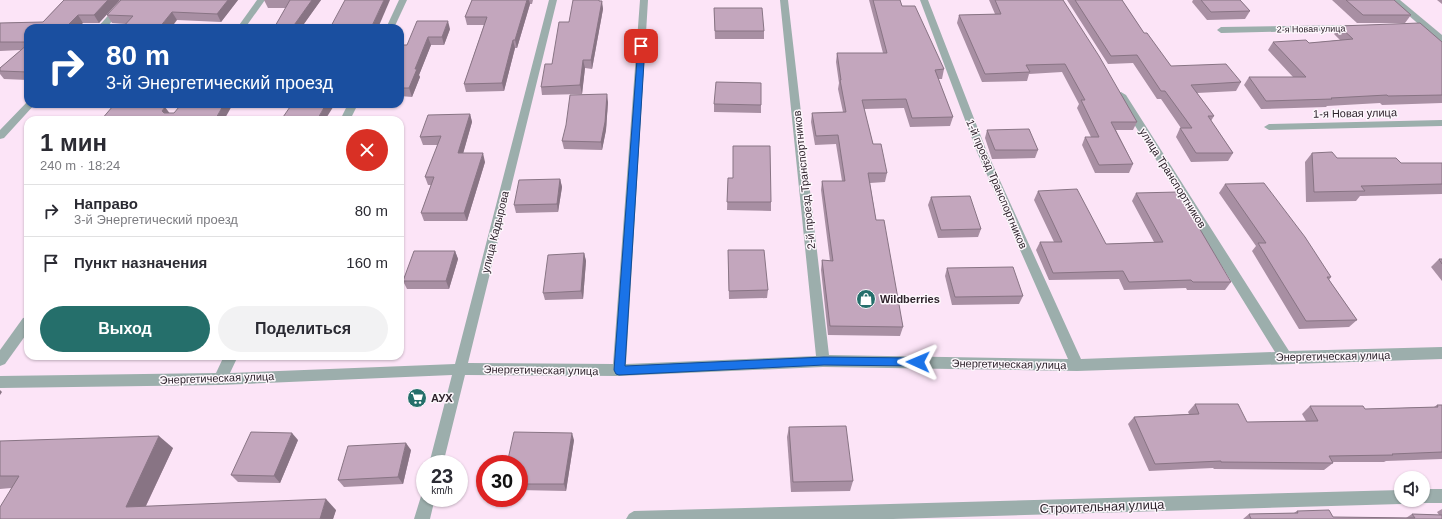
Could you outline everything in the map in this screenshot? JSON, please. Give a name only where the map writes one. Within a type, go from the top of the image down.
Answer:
[{"type":"street","points":[[105,24],[127,0]]},
{"type":"street","points":[[244,24],[261,0]]},
{"type":"street","points":[[392,24],[403,0]]},
{"type":"street","name":"улица Кадырова","points":[[438,455],[553,0]]},
{"type":"street","points":[[619,370],[644,0]]},
{"type":"street","name":"2-й проезд Транспортников","points":[[784,0],[824,361]]},
{"type":"street","name":"1-й проезд Транспортников","points":[[924,0],[982,152],[1077,365]]},
{"type":"street","points":[[1395,0],[1442,40]]},
{"type":"street","points":[[1410,27],[1426,26]]},
{"type":"street","name":"2-я Новая улица","points":[[1221,30],[1363,28]]},
{"type":"street","name":"улица Транспортников","points":[[1116,88],[1285,357]]},
{"type":"street","points":[[0,136],[26,108]]},
{"type":"street","name":"1-я Новая улица","points":[[1269,127],[1442,123]]},
{"type":"street","points":[[0,360],[24,327]]},
{"type":"street","name":"Энергетическая улица","points":[[0,382],[220,379],[460,369],[619,370],[824,361],[1077,365],[1442,353]]},
{"type":"street","points":[[220,379],[229,360]]},
{"type":"street","points":[[1430,496],[1442,496]]},
{"type":"street","name":"Строительная улица","points":[[634,519],[1394,497]]},
{"type":"street","points":[[422,519],[425,507]]},
{"type":"building","points":[[64,0],[108,0],[94,15],[78,15],[69,24],[24,24],[24,42],[0,42],[0,23],[43,22]]},
{"type":"building","points":[[121,0],[228,0],[217,14],[172,12],[162,24],[126,24],[133,16],[107,15]]},
{"type":"building","points":[[290,0],[312,0],[295,24],[276,24]]},
{"type":"building","points":[[345,0],[384,0],[373,24],[332,24]]},
{"type":"building","points":[[472,0],[527,0],[515,40],[513,40],[502,83],[464,84],[487,17],[465,17]]},
{"type":"building","points":[[573,0],[602,1],[591,60],[583,60],[580,85],[541,87],[545,64],[552,64],[559,22],[569,22]]},
{"type":"building","points":[[873,0],[900,0],[902,6],[915,6],[944,69],[935,70],[953,117],[912,118],[906,99],[862,100],[873,144],[881,144],[887,173],[868,173],[876,220],[884,220],[903,327],[830,326],[822,260],[833,261],[822,181],[845,181],[838,135],[816,136],[812,113],[846,112],[837,53],[887,53]]},
{"type":"building","points":[[995,0],[1063,0],[1099,56],[1137,122],[1111,122],[1133,164],[1099,165],[1085,137],[1099,137],[1081,100],[1085,100],[1065,64],[1026,65],[1030,72],[985,74],[959,15],[1001,14]]},
{"type":"building","points":[[1075,0],[1122,0],[1144,33],[1147,33],[1171,66],[1226,64],[1241,82],[1191,85],[1214,116],[1208,116],[1233,153],[1196,153],[1180,128],[1192,128],[1165,91],[1161,91],[1137,55],[1111,56]]},
{"type":"building","points":[[1201,0],[1240,0],[1250,11],[1211,12]]},
{"type":"building","points":[[1346,0],[1394,0],[1411,15],[1363,15]]},
{"type":"building","points":[[714,8],[762,8],[764,31],[715,31]]},
{"type":"building","points":[[417,21],[448,21],[442,37],[428,37],[409,88],[404,88],[404,45],[407,45]]},
{"type":"building","points":[[1420,23],[1442,42],[1442,95],[1387,95],[1331,98],[1332,99],[1266,101],[1249,77],[1306,77],[1273,42],[1306,40],[1309,43],[1353,39],[1339,26]]},
{"type":"building","points":[[24,47],[24,72],[0,71],[0,68]]},
{"type":"building","points":[[716,82],[761,83],[761,105],[714,104]]},
{"type":"building","points":[[607,94],[605,122],[601,142],[562,141],[570,95]]},
{"type":"building","points":[[111,108],[164,108],[162,111],[164,113],[174,113],[178,108],[222,108],[217,116],[104,116]]},
{"type":"building","points":[[289,108],[324,108],[319,116],[284,116]]},
{"type":"building","points":[[470,114],[458,153],[483,153],[464,213],[421,213],[434,177],[425,177],[441,136],[420,137],[428,115]]},
{"type":"building","points":[[1029,129],[1038,150],[995,150],[987,130]]},
{"type":"building","points":[[733,146],[770,146],[771,202],[727,202],[728,178],[733,178]]},
{"type":"building","points":[[1332,152],[1337,158],[1396,158],[1401,163],[1442,163],[1442,184],[1361,186],[1365,191],[1314,192],[1312,153]]},
{"type":"building","points":[[560,179],[557,204],[514,205],[519,180]]},
{"type":"building","points":[[1264,183],[1305,237],[1331,277],[1327,277],[1357,320],[1306,321],[1258,243],[1266,243],[1225,184]]},
{"type":"building","points":[[1077,189],[1106,244],[1163,242],[1136,193],[1178,192],[1231,282],[1193,282],[1191,280],[1129,282],[1123,271],[1053,273],[1040,242],[1062,242],[1038,191]]},
{"type":"building","points":[[970,196],[981,229],[941,230],[931,197]]},
{"type":"building","points":[[728,250],[764,250],[768,290],[729,291]]},
{"type":"building","points":[[414,251],[455,251],[446,281],[404,281]]},
{"type":"building","points":[[584,253],[581,291],[543,293],[548,255]]},
{"type":"building","points":[[1013,267],[1023,296],[955,297],[947,268]]},
{"type":"building","points":[[1195,404],[1238,404],[1247,422],[1318,421],[1310,406],[1363,406],[1365,409],[1438,407],[1437,405],[1442,405],[1442,452],[1392,454],[1393,455],[1329,456],[1333,463],[1221,461],[1155,464],[1134,417],[1199,414]]},
{"type":"building","points":[[846,426],[853,481],[793,482],[789,427]]},
{"type":"building","points":[[251,432],[292,433],[274,476],[231,475]]},
{"type":"building","points":[[514,432],[572,433],[564,484],[528,484],[528,455],[509,455]]},
{"type":"building","points":[[159,436],[126,507],[326,499],[320,519],[0,519],[0,507],[19,476],[0,476],[0,441]]},
{"type":"building","points":[[406,443],[398,477],[338,480],[348,446]]},
{"type":"building","points":[[1329,510],[1333,517],[1415,518],[1412,514],[1442,515],[1442,519],[1251,519],[1249,514],[1298,513],[1297,511]]},
{"type":"place","name":"Wildberries","points":[[866,299]]},
{"type":"place","name":"АУХ","points":[[417,398]]},
{"type":"route","points":[[641,46],[619,370],[824,361],[918,362]]}]
